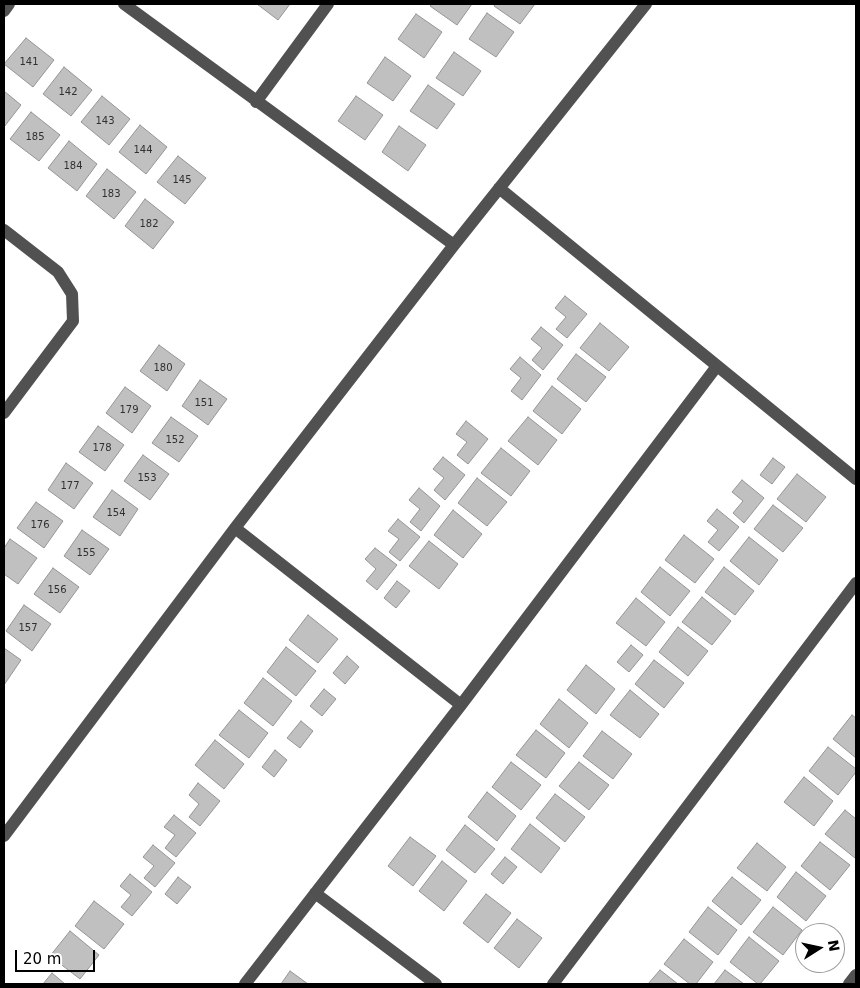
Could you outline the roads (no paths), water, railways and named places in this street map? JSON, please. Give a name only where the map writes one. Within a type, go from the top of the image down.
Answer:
[{"type":"street","points":[[4,10],[9,4]]},
{"type":"street","points":[[124,4],[454,246]]},
{"type":"street","points":[[256,102],[328,4]]},
{"type":"street","points":[[4,836],[236,528],[454,246],[646,4]]},
{"type":"street","points":[[500,188],[856,479]]},
{"type":"street","points":[[4,230],[58,272],[72,294],[73,321],[4,413]]},
{"type":"street","points":[[245,984],[461,705],[717,366]]},
{"type":"street","points":[[236,528],[461,705]]},
{"type":"street","points":[[553,984],[856,584]]},
{"type":"street","points":[[315,893],[436,984]]},
{"type":"street","points":[[849,984],[856,975]]}]
